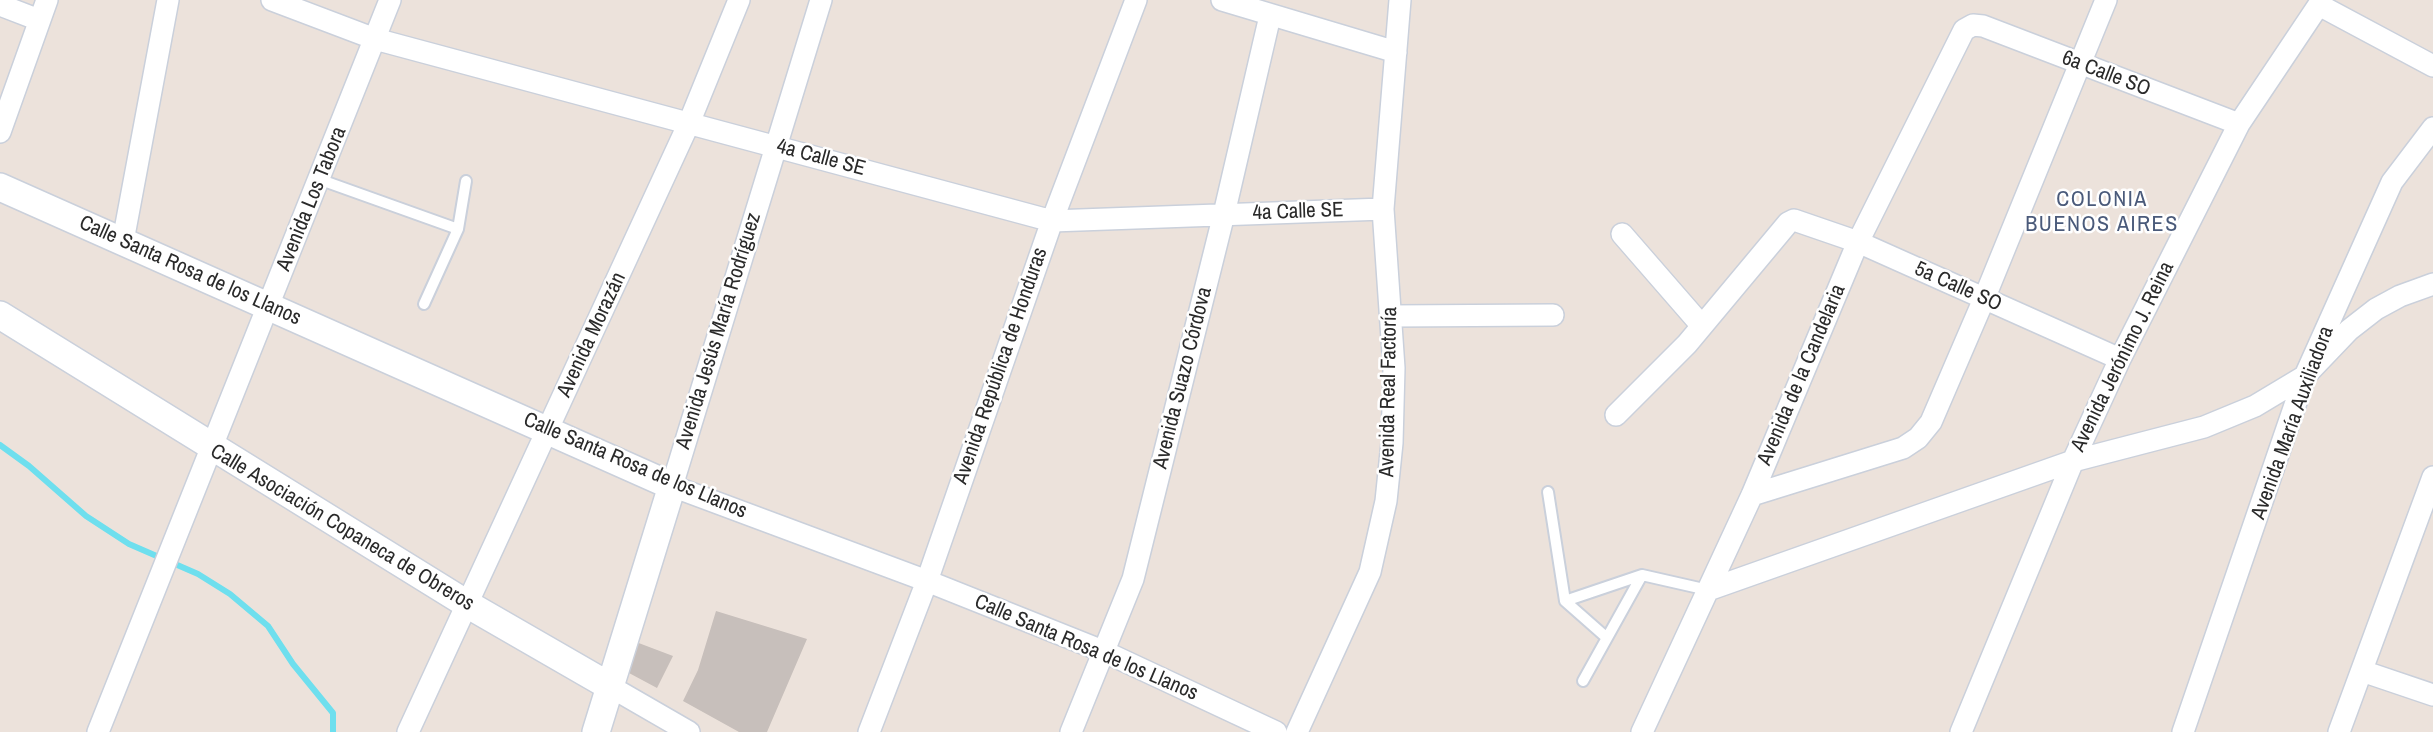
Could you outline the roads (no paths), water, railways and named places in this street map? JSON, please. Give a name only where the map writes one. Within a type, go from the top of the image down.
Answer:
[{"type":"street","points":[[0,132],[47,0]]},
{"type":"street","points":[[123,241],[168,0]]},
{"type":"street","name":"4a Calle SE","points":[[272,0],[375,39],[1052,221],[1383,209]]},
{"type":"street","name":"Avenida Los Tabora","points":[[98,732],[213,449],[268,305],[321,180],[390,0]]},
{"type":"street","name":"Avenida Morazán","points":[[408,732],[689,123],[739,0]]},
{"type":"street","name":"Avenida Jesús María Rodríguez","points":[[596,732],[821,0]]},
{"type":"street","name":"Avenida República de Honduras","points":[[869,732],[927,581],[1052,221],[1136,0]]},
{"type":"street","points":[[1221,0],[1396,52]]},
{"type":"street","name":"Avenida Real Factoría","points":[[1297,732],[1370,572],[1379,537],[1392,443],[1392,316],[1383,209],[1400,0]]},
{"type":"street","points":[[1752,495],[1903,448],[1918,438],[1930,422],[1984,299],[2106,0]]},
{"type":"street","points":[[2320,2],[2433,66]]},
{"type":"street","name":"Avenida Jerónimo J. Reina","points":[[1967,731],[2073,461],[2120,359],[2239,124],[2320,2]]},
{"type":"street","points":[[0,5],[39,20]]},
{"type":"street","name":"Avenida Suazo Córdova","points":[[1071,732],[1133,579],[1224,214],[1270,16]]},
{"type":"street","name":"6a Calle SO","points":[[1973,25],[1983,26],[2239,124]]},
{"type":"street","name":"Avenida de la Candelaria","points":[[1642,732],[1752,495],[1858,242],[1964,30],[1973,25]]},
{"type":"street","name":"Avenida María Auxiliadora","points":[[2184,732],[2306,376],[2392,182],[2433,128]]},
{"type":"street","name":"Calle Santa Rosa de los Llanos","points":[[0,187],[672,486],[927,581],[1105,652],[1276,732]]},
{"type":"street","name":"5a Calle SO","points":[[1702,326],[1788,223],[1794,220],[1858,242],[2120,359]]},
{"type":"street","points":[[1616,415],[1702,326],[1622,234]]},
{"type":"street","points":[[1708,590],[2073,461],[2204,427],[2255,406],[2306,376],[2349,330],[2376,309],[2400,296],[2433,284]]},
{"type":"street","name":"Calle Asociación Copaneca de Obreros","points":[[0,315],[213,449],[467,604],[689,732]]},
{"type":"street","points":[[1392,316],[1553,315]]},
{"type":"street","points":[[2339,732],[2433,477]]},
{"type":"street","points":[[2362,671],[2433,695]]},
{"type":"lane","points":[[321,180],[458,229]]},
{"type":"lane","points":[[424,304],[458,229],[466,181]]},
{"type":"lane","points":[[1548,492],[1565,601],[1607,638]]},
{"type":"lane","points":[[1565,601],[1642,575],[1708,590]]},
{"type":"lane","points":[[1583,681],[1642,575]]},
{"type":"waterway","points":[[0,445],[29,466],[86,516],[129,544],[198,574],[230,594],[268,626],[293,664],[333,713],[333,732]]},
{"type":"district","name":"COLONIA BUENOS AIRES","points":[[2102,212]]}]
